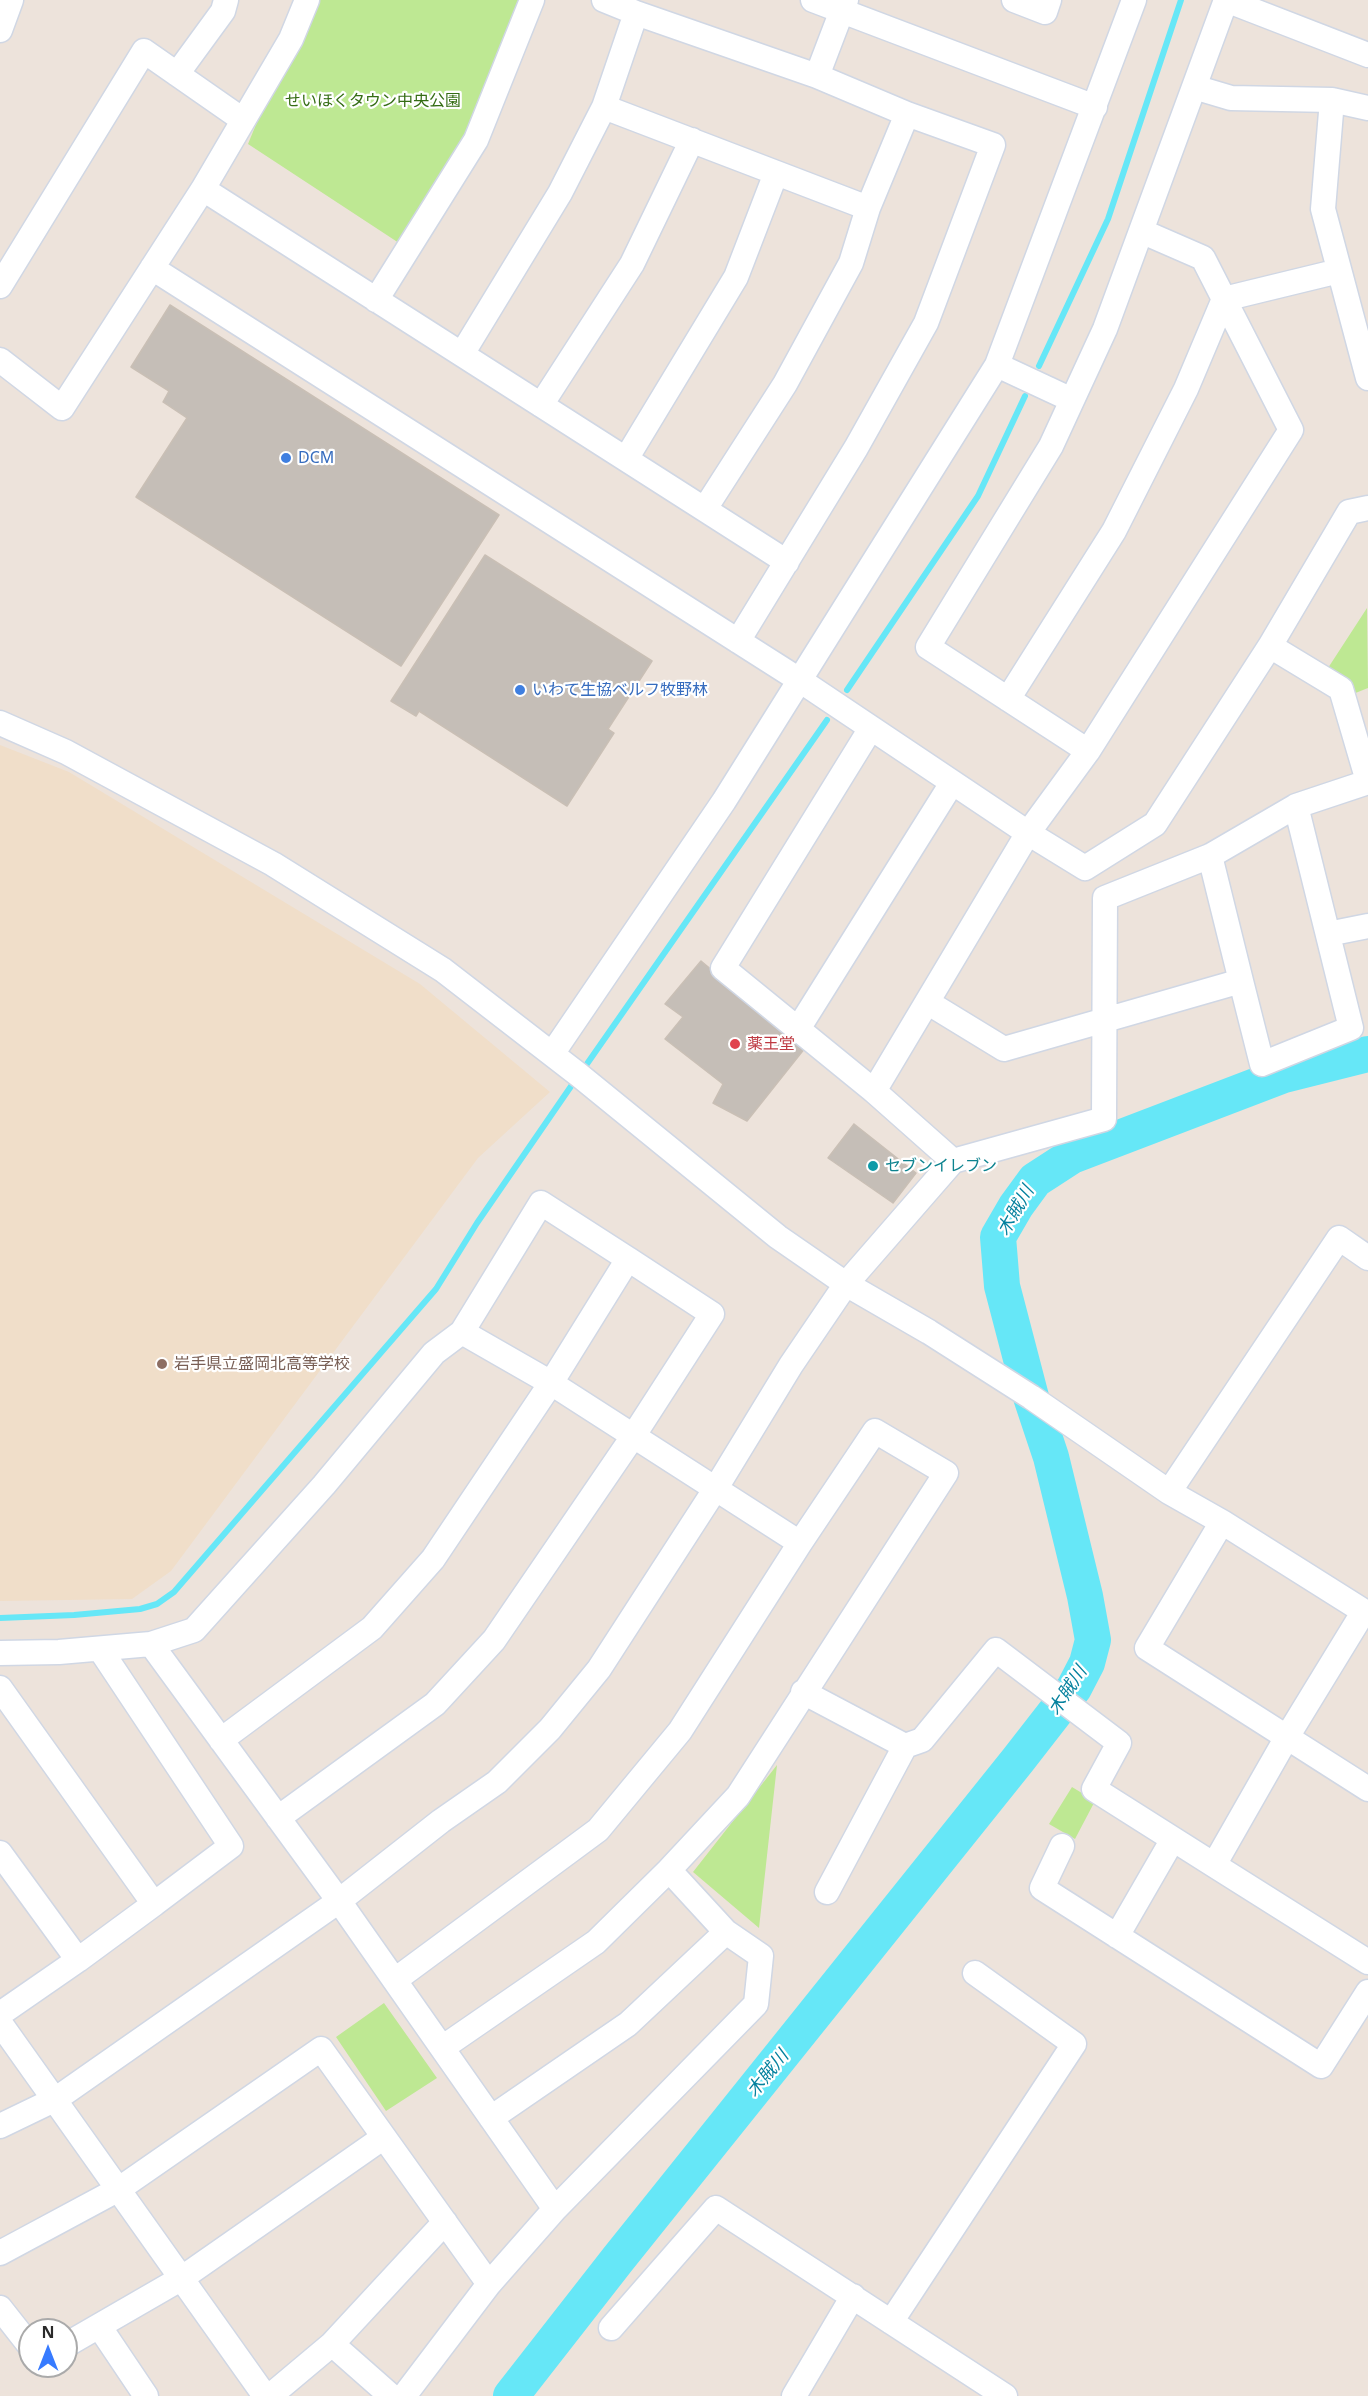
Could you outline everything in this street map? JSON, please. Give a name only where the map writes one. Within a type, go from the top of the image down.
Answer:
[{"type":"street","points":[[0,30],[11,0]]},
{"type":"street","points":[[177,74],[223,11],[226,0]]},
{"type":"street","points":[[0,360],[63,408],[203,189],[291,39],[307,0]]},
{"type":"street","points":[[376,300],[476,140],[532,0]]},
{"type":"street","points":[[604,0],[817,76],[907,114],[993,145],[926,323],[856,448],[738,641]]},
{"type":"street","points":[[813,0],[844,5],[1095,107]]},
{"type":"street","points":[[1014,0],[1045,12],[1049,0]]},
{"type":"street","points":[[552,1054],[678,872],[801,681],[997,365],[1134,0]]},
{"type":"street","points":[[1088,751],[928,647],[1051,446],[1105,329],[1226,0],[1368,55]]},
{"type":"street","points":[[817,76],[844,5]]},
{"type":"street","points":[[462,354],[560,193],[604,107],[636,13]]},
{"type":"street","points":[[0,286],[144,51],[243,120]]},
{"type":"street","points":[[1194,87],[1231,98],[1332,100],[1368,108]]},
{"type":"street","points":[[1332,100],[1323,209],[1368,378]]},
{"type":"street","points":[[604,107],[868,208]]},
{"type":"street","points":[[708,504],[785,384],[851,263],[868,208],[907,114]]},
{"type":"street","points":[[541,405],[632,264],[692,140]]},
{"type":"street","points":[[626,459],[736,277],[776,173]]},
{"type":"street","points":[[203,189],[786,562]]},
{"type":"street","points":[[874,1091],[1028,833],[1088,751],[1291,430],[1203,258],[1141,231]]},
{"type":"street","points":[[152,268],[801,681],[952,783],[1084,868],[1155,824],[1270,646],[1349,512],[1368,508]]},
{"type":"street","points":[[1224,299],[1339,271]]},
{"type":"street","points":[[1008,699],[1114,531],[1186,389],[1224,299]]},
{"type":"street","points":[[997,365],[1072,399]]},
{"type":"street","points":[[0,2126],[56,2099],[339,1901],[441,1821],[497,1782],[550,1728],[599,1669],[716,1488],[791,1365],[846,1284],[952,1161],[1104,1119],[1105,898],[1210,856],[1296,806],[1368,781],[1341,689],[1270,646]]},
{"type":"street","points":[[0,723],[66,752],[273,864],[443,970],[552,1054],[778,1237],[846,1284],[929,1332],[1031,1397],[1169,1492],[1222,1522],[1366,1612],[1287,1737],[1214,1865]]},
{"type":"street","points":[[871,728],[723,968],[874,1091],[952,1161]]},
{"type":"street","points":[[798,1029],[952,783]]},
{"type":"street","points":[[1210,856],[1262,1064],[1351,1028],[1296,806]]},
{"type":"street","points":[[1328,934],[1368,926]]},
{"type":"street","points":[[927,1002],[1004,1049],[1241,981]]},
{"type":"street","points":[[0,1653],[100,1649],[151,1644],[194,1630],[324,1485],[434,1353],[462,1332],[541,1203],[712,1314],[634,1435],[494,1640],[435,1704],[278,1818]]},
{"type":"street","points":[[1169,1492],[1339,1238],[1368,1258]]},
{"type":"street","points":[[221,1740],[372,1628],[433,1558],[551,1383],[628,1258]]},
{"type":"street","points":[[462,1332],[551,1383],[634,1435],[800,1544]]},
{"type":"street","points":[[395,1980],[597,1830],[680,1731],[875,1431],[946,1473],[738,1796],[669,1870],[596,1942],[442,2048]]},
{"type":"street","points":[[1222,1522],[1147,1648],[1368,1789]]},
{"type":"street","points":[[151,1644],[339,1901],[555,2209]]},
{"type":"street","points":[[0,2014],[78,1960],[231,1846],[100,1649]]},
{"type":"street","points":[[827,1892],[905,1746],[922,1740],[996,1650],[1119,1743],[1094,1789],[1368,1962]]},
{"type":"street","points":[[0,1688],[154,1904]]},
{"type":"street","points":[[803,1692],[905,1746]]},
{"type":"street","points":[[1117,1936],[1173,1839]]},
{"type":"street","points":[[1062,1846],[1042,1888],[1321,2066],[1368,1992]]},
{"type":"street","points":[[0,1853],[78,1960]]},
{"type":"street","points":[[404,2396],[489,2284],[555,2209],[756,2004],[761,1956],[726,1932],[669,1870]]},
{"type":"street","points":[[491,2118],[628,2024],[726,1932]]},
{"type":"street","points":[[891,2322],[1074,2044],[975,1973]]},
{"type":"street","points":[[0,2023],[265,2396]]},
{"type":"street","points":[[0,2253],[119,2189],[321,2049],[489,2284]]},
{"type":"street","points":[[78,2338],[182,2278],[384,2137]]},
{"type":"street","points":[[611,2328],[716,2208],[1005,2396]]},
{"type":"street","points":[[270,2396],[332,2344],[445,2222]]},
{"type":"street","points":[[794,2396],[852,2296]]},
{"type":"street","points":[[0,2308],[18,2331]]},
{"type":"street","points":[[99,2326],[146,2396]]},
{"type":"street","points":[[332,2344],[391,2396]]},
{"type":"shaded area","name":"岩手県立盛岡北高等学校","points":[[0,745],[69,772],[420,984],[550,1092],[478,1158],[171,1571],[132,1599],[0,1601]]},
{"type":"green space","name":"せいほくタウン中央公園","points":[[312,0],[523,0],[473,129],[402,245],[248,144],[291,39]]},
{"type":"green space","points":[[1367,608],[1368,688],[1353,694],[1328,668]]},
{"type":"green space","points":[[777,1765],[759,1928],[693,1872]]},
{"type":"green space","points":[[1072,1787],[1095,1801],[1075,1839],[1049,1824]]},
{"type":"green space","points":[[384,2003],[437,2078],[386,2111],[336,2037]]},
{"type":"building","name":"DCM","points":[[170,305],[499,515],[401,666],[136,497],[187,418],[163,402],[169,391],[131,367]]},
{"type":"building","points":[[485,555],[652,661],[608,729],[614,733],[567,806],[419,711],[416,716],[391,701]]},
{"type":"building","name":"薬王堂","points":[[701,961],[805,1048],[747,1121],[713,1103],[723,1084],[665,1039],[683,1017],[665,1004]]},
{"type":"building","name":"セブンイレブン","points":[[854,1124],[916,1173],[893,1203],[828,1158]]},
{"type":"waterway","points":[[1039,366],[1108,219],[1181,0]]},
{"type":"waterway","points":[[847,690],[978,496],[1025,396]]},
{"type":"waterway","points":[[582,1071],[827,720]]},
{"type":"waterway","name":"木賊川","points":[[511,2396],[1018,1760],[1074,1688],[1087,1663],[1093,1640],[1085,1596],[1051,1457],[1031,1397],[1002,1286],[998,1237],[1016,1206],[1035,1180],[1072,1156],[1284,1075],[1368,1054]]},
{"type":"waterway","points":[[0,1618],[140,1609],[157,1604],[174,1592],[436,1289],[477,1223],[576,1079]]},
{"type":"place","name":"DCM","points":[[286,458]]},
{"type":"place","name":"いわて生協ベルフ牧野林","points":[[520,690]]},
{"type":"place","name":"薬王堂","points":[[735,1044]]},
{"type":"place","name":"セブンイレブン","points":[[873,1166]]},
{"type":"place","name":"岩手県立盛岡北高等学校","points":[[162,1364]]}]
